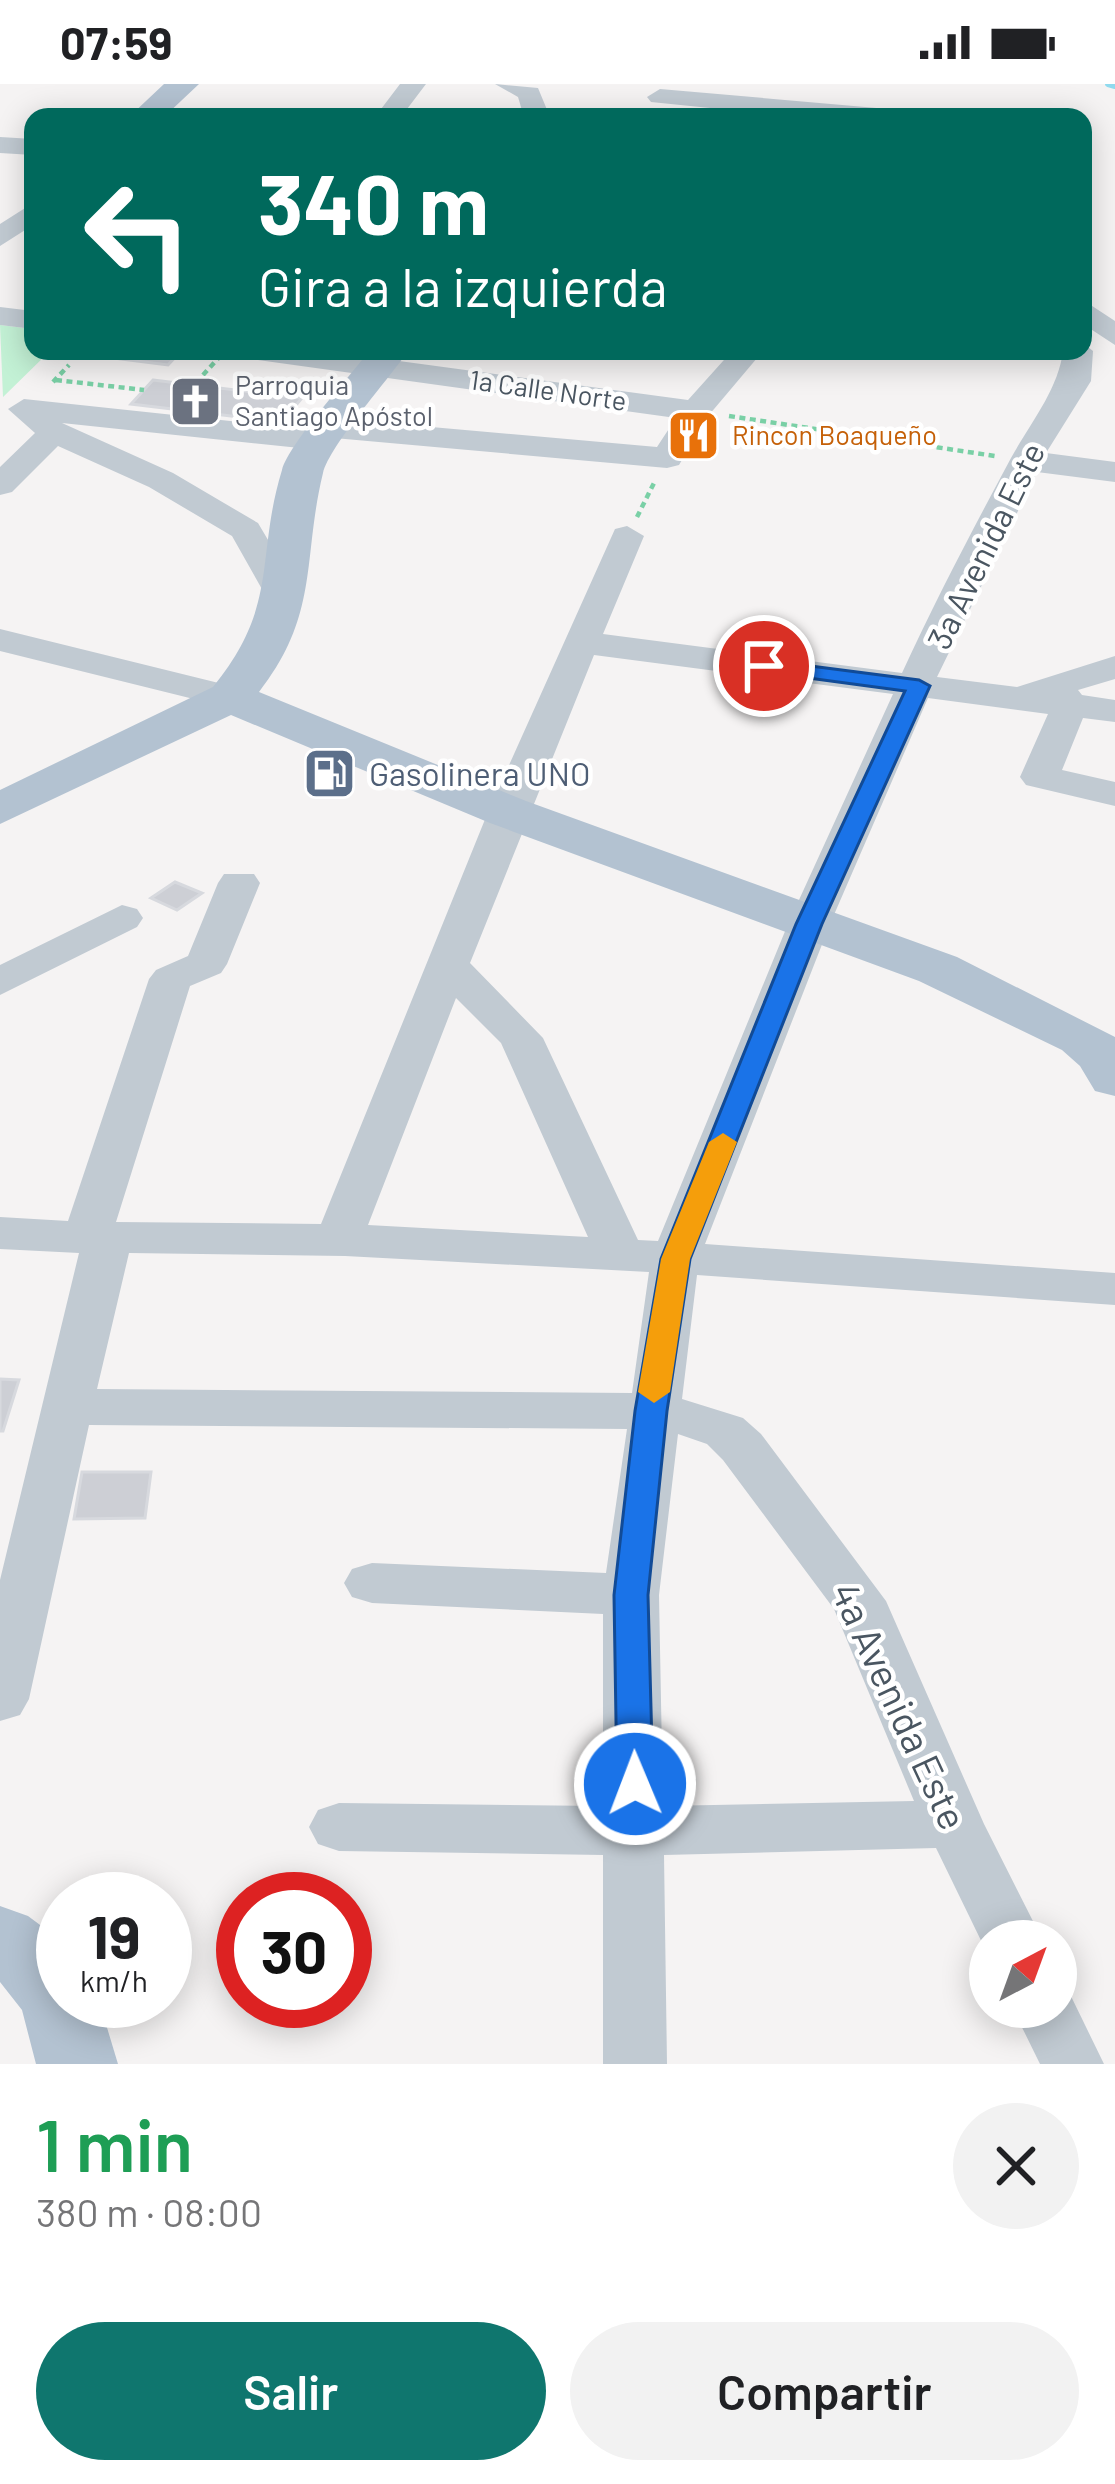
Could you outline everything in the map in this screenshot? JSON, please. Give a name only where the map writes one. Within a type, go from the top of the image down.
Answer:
[{"type":"main road","points":[[155,108],[183,84]]},
{"type":"main road","points":[[0,809],[230,697],[258,662],[285,599],[303,466],[381,360]]},
{"type":"main road","points":[[230,697],[508,812],[938,969],[1082,1038],[1106,1058],[1115,1079]]},
{"type":"main road","points":[[0,1939],[29,1954],[40,1970],[70,2020],[77,2064]]},
{"type":"street","points":[[508,84],[530,93],[534,108]]},
{"type":"street","points":[[660,97],[765,108]]},
{"type":"street","points":[[1092,317],[1115,336]]},
{"type":"street","name":"1a Calle Norte","points":[[388,360],[696,411]]},
{"type":"street","points":[[12,408],[665,462],[696,411],[740,360]]},
{"type":"street","name":"3a Avenida Este","points":[[635,2064],[631,1595],[651,1411],[675,1259],[809,924],[919,686],[957,591],[1053,410],[1075,381],[1077,360]]},
{"type":"street","points":[[12,408],[161,480],[245,530],[285,599]]},
{"type":"street","points":[[0,485],[54,432]]},
{"type":"street","points":[[1029,461],[1115,472]]},
{"type":"street","points":[[339,1240],[508,812],[627,536]]},
{"type":"street","points":[[809,672],[938,639]]},
{"type":"street","points":[[0,640],[230,697]]},
{"type":"street","points":[[584,643],[1011,698],[1062,695],[1115,711]]},
{"type":"street","points":[[1115,667],[1062,695],[1040,776],[1115,794]]},
{"type":"street","points":[[0,1699],[65,1406],[96,1239],[171,979],[206,964],[239,884]]},
{"type":"street","points":[[0,982],[122,918]]},
{"type":"street","points":[[448,965],[521,1038],[620,1253]]},
{"type":"street","points":[[0,1233],[96,1239],[339,1240],[620,1253],[1115,1289]]},
{"type":"street","name":"4a Avenida Este","points":[[65,1406],[651,1411],[698,1420],[724,1431],[742,1448],[857,1601],[954,1824],[1002,1920]]},
{"type":"street","points":[[372,1583],[631,1595]]},
{"type":"street","points":[[339,1827],[636,1831],[954,1824]]},
{"type":"street","points":[[1054,2028],[1072,2064]]},
{"type":"path","points":[[202,375],[216,360]]},
{"type":"path","points":[[56,380],[144,390]]},
{"type":"path","points":[[738,417],[1029,461]]},
{"type":"path","points":[[627,536],[665,462]]},
{"type":"green space","points":[[0,325],[24,328],[24,360],[41,360],[3,397]]},
{"type":"building","points":[[129,360],[173,360],[168,365]]},
{"type":"building","points":[[153,380],[302,398],[282,422],[131,404]]},
{"type":"building","points":[[175,882],[202,893],[177,910],[151,898]]},
{"type":"building","points":[[0,1379],[19,1380],[3,1431],[0,1431]]},
{"type":"building","points":[[82,1472],[151,1472],[145,1518],[74,1519]]},
{"type":"waterway","points":[[1108,84],[1115,86]]},
{"type":"slow traffic","points":[[654,1392],[675,1259],[723,1142]]},
{"type":"place","name":"Parroquia Santiago Apóstol","points":[[196,402]]},
{"type":"place","name":"Rincon Boaqueño","points":[[693,436]]},
{"type":"place","name":"Gasolinera UNO","points":[[330,774]]},
{"type":"route","points":[[635,1784],[631,1595],[651,1411],[675,1259],[809,924],[919,686],[764,666]]}]
